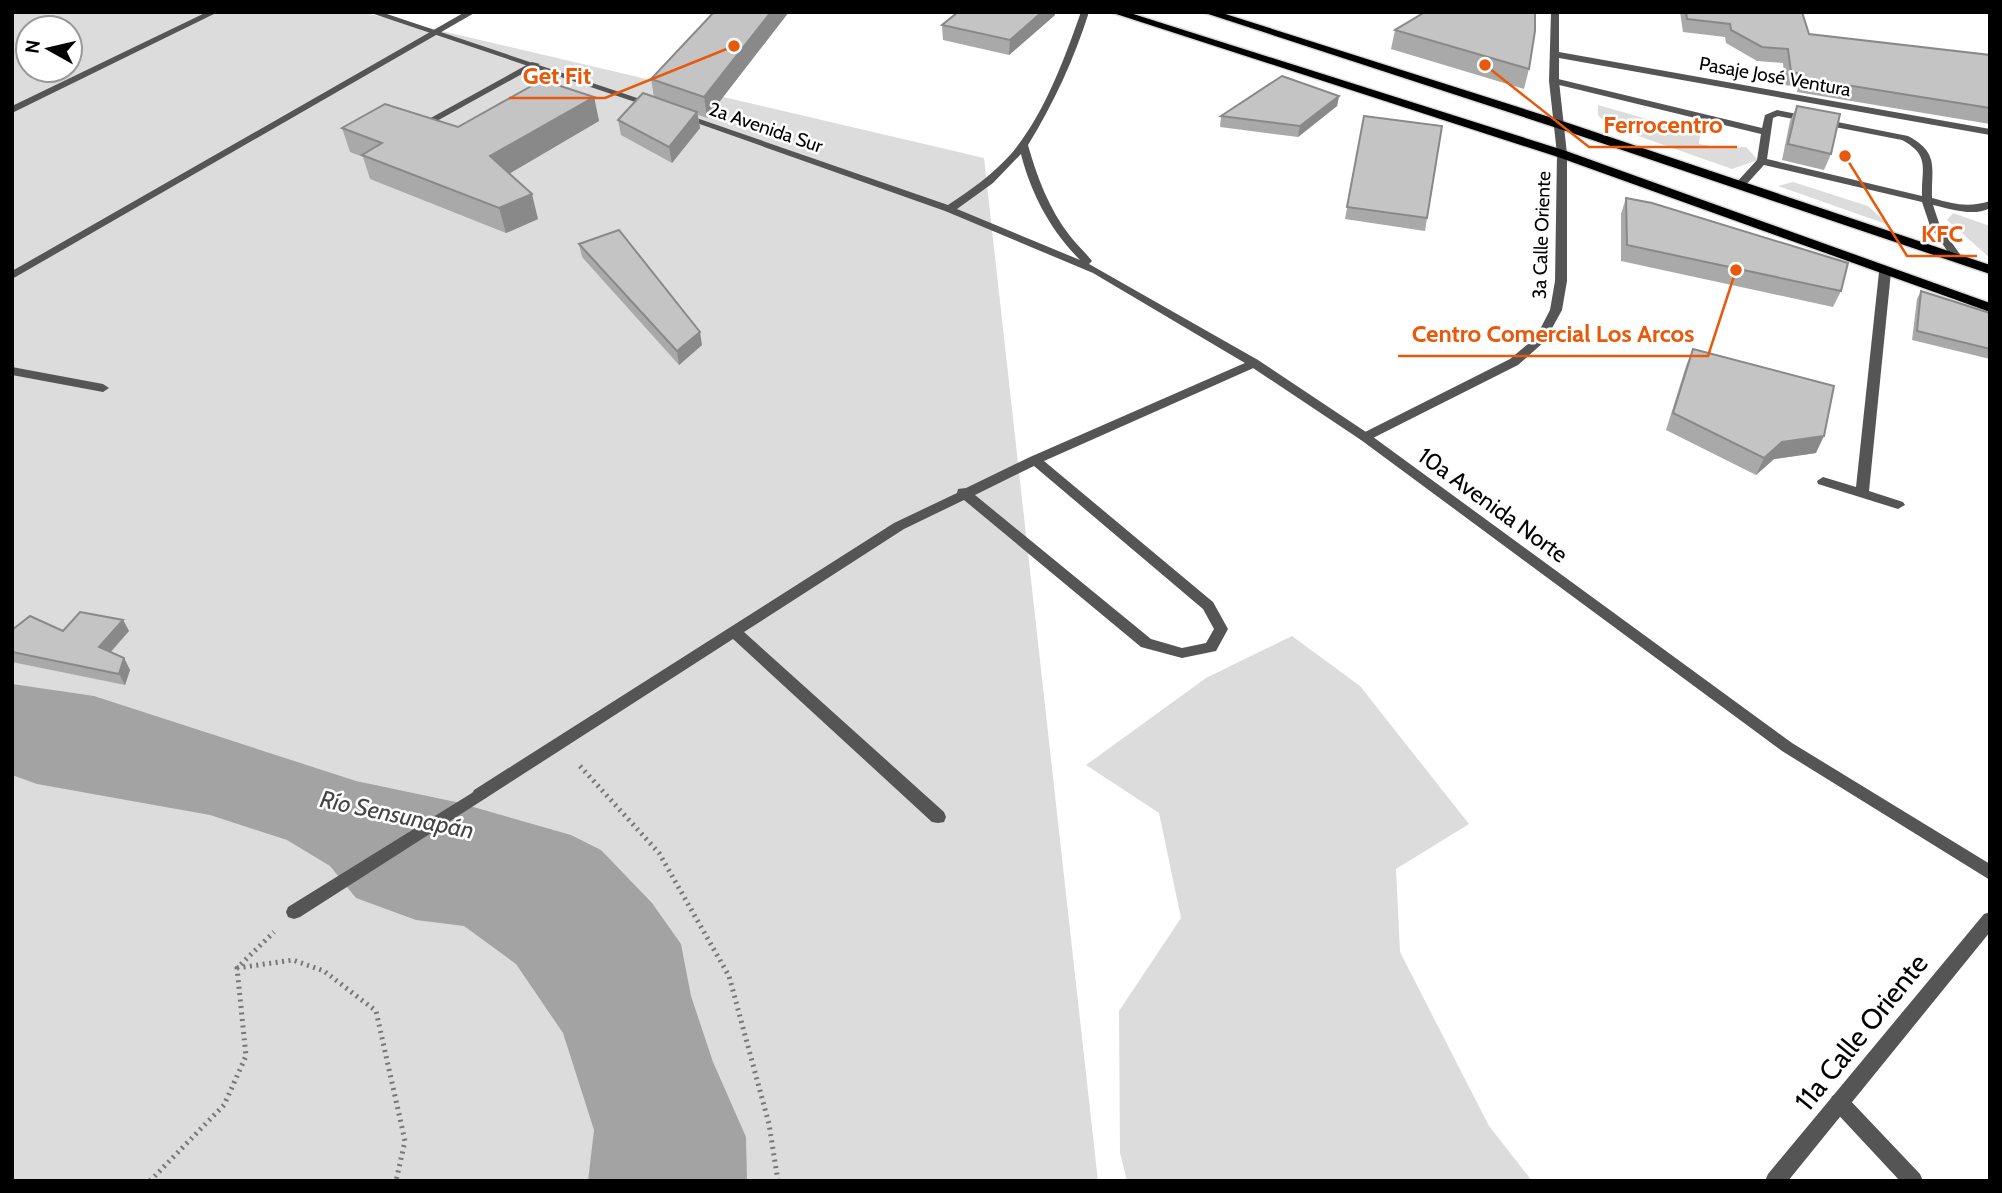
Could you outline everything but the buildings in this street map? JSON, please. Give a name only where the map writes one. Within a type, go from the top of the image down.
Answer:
[{"type":"main road","points":[[1115,12],[1562,154],[1990,308]]},
{"type":"main road","points":[[1208,12],[1560,125],[1990,270]]},
{"type":"street","points":[[12,110],[214,12]]},
{"type":"street","name":"2a Avenida Sur","points":[[372,12],[535,64],[949,209]]},
{"type":"street","points":[[12,276],[472,12]]},
{"type":"street","points":[[949,209],[992,178],[1023,144],[1076,43],[1085,12]]},
{"type":"street","name":"3a Calle Oriente","points":[[1365,437],[1514,362],[1541,339],[1556,310],[1561,281],[1562,154],[1554,81],[1555,12]]},
{"type":"street","name":"Pasaje José Ventura","points":[[1554,54],[1990,132]]},
{"type":"street","points":[[432,120],[535,64]]},
{"type":"street","points":[[1554,81],[1766,132]]},
{"type":"street","points":[[1740,185],[1762,161],[1768,117],[1777,113],[1795,114],[1905,138],[1922,145],[1929,155],[1926,201],[1938,232],[1959,260]]},
{"type":"street","points":[[1023,144],[1039,193],[1072,248],[1097,271]]},
{"type":"street","points":[[1762,161],[1926,201],[1980,209],[1990,204]]},
{"type":"street","name":"10a Avenida Norte","points":[[949,209],[1097,271],[1254,363],[1365,437],[1787,747],[1990,873]]},
{"type":"street","points":[[1862,493],[1885,272]]},
{"type":"street","points":[[294,912],[560,745],[899,526],[963,492],[1254,363]]},
{"type":"street","points":[[12,371],[103,388]]},
{"type":"street","points":[[963,492],[1146,643],[1182,653],[1211,647],[1220,629],[1208,606],[1035,460]]},
{"type":"street","points":[[1823,481],[1898,505]]},
{"type":"street","points":[[733,631],[938,817]]},
{"type":"street","name":"11a Calle Oriente","points":[[1775,1181],[1990,919]]},
{"type":"street","points":[[1839,1102],[1913,1181]]},
{"type":"path","points":[[560,745],[659,853],[729,976],[769,1124],[778,1181]]},
{"type":"path","points":[[237,968],[294,912]]},
{"type":"path","points":[[237,968],[293,960],[324,971],[376,1010],[405,1142],[396,1181]]},
{"type":"path","points":[[150,1181],[223,1105],[246,1056],[237,968]]},
{"type":"shaded area","points":[[12,12],[361,12],[984,158],[1098,1181],[12,1181]]},
{"type":"shaded area","points":[[1598,105],[1700,134],[1699,144],[1721,148],[1746,147],[1758,160],[1732,169],[1607,125],[1598,115]]},
{"type":"shaded area","points":[[1793,182],[1868,206],[1889,225],[1778,186]]},
{"type":"shaded area","points":[[1953,213],[1990,226],[1990,258],[1947,220]]},
{"type":"shaded area","points":[[1292,636],[1360,686],[1469,824],[1396,869],[1400,952],[1489,1126],[1532,1181],[1127,1181],[1120,1153],[1119,1011],[1181,918],[1159,813],[1086,765],[1206,678]]},
{"type":"water","name":"Río Sensunapán","points":[[12,684],[94,696],[356,781],[456,802],[571,835],[601,850],[652,903],[681,944],[691,996],[713,1062],[746,1137],[747,1181],[588,1181],[594,1130],[563,1033],[516,964],[464,926],[416,920],[356,898],[330,866],[287,840],[210,815],[37,784],[12,775]]},
{"type":"place","name":"Get Fit","points":[[734,46]]},
{"type":"place","name":"Ferrocentro","points":[[1485,65]]},
{"type":"place","name":"KFC","points":[[1845,156]]},
{"type":"place","name":"Centro Comercial Los Arcos","points":[[1736,270]]}]
